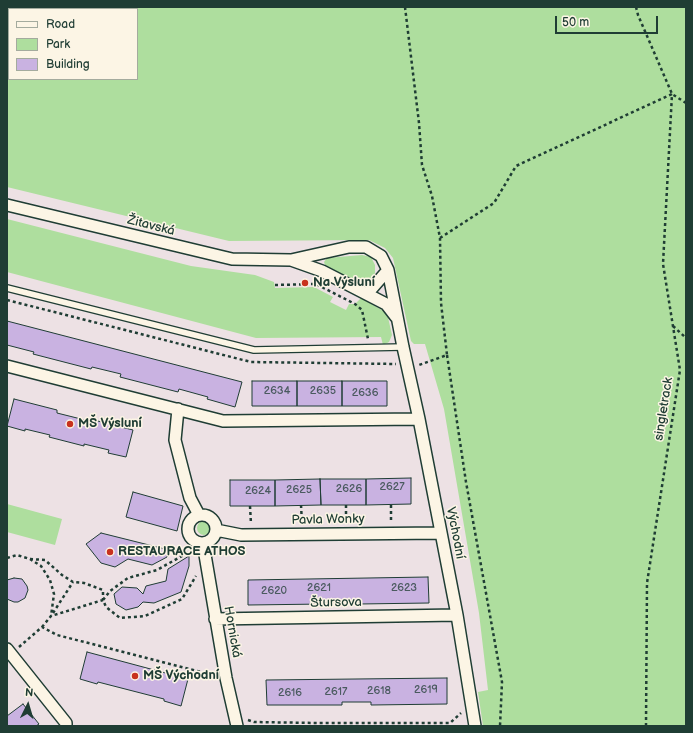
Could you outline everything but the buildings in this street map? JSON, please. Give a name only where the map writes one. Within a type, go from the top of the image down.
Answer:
[{"type":"street","name":"Žitavská","points":[[7,205],[232,259],[291,260],[349,247],[366,247],[381,256],[388,270],[403,347]]},
{"type":"street","name":"Žitavská","points":[[291,260],[322,271],[386,304],[398,320]]},
{"type":"street","points":[[367,294],[388,270]]},
{"type":"street","name":"Východní","points":[[403,347],[403,367],[419,419],[457,615],[475,726]]},
{"type":"street","points":[[7,366],[222,421],[419,419]]},
{"type":"street","points":[[178,409],[175,440],[190,498],[199,515]]},
{"type":"street","points":[[199,515],[206,515],[211,518],[215,522],[216,530],[216,534],[212,540],[203,543],[193,540],[188,532],[191,520],[199,515]]},
{"type":"street","name":"Pavla Wonky","points":[[216,530],[242,535],[441,533]]},
{"type":"street","name":"Hornická","points":[[203,543],[226,678],[241,722]]},
{"type":"street","name":"Štursova","points":[[215,619],[457,615]]},
{"type":"street","points":[[9,652],[66,723],[66,726]]},
{"type":"lane","points":[[7,288],[254,350],[403,347]]},
{"type":"path","points":[[405,7],[419,123],[422,164],[432,196],[440,238],[441,303],[447,355],[466,482],[502,682],[500,726]]},
{"type":"path","points":[[636,7],[638,15],[672,94],[686,103]]},
{"type":"path","points":[[440,238],[494,204],[516,166],[672,94]]},
{"type":"path","name":"singletrack","points":[[646,726],[647,583],[680,370],[663,264],[672,94]]},
{"type":"path","points":[[275,285],[316,284],[355,304],[362,310],[369,348]]},
{"type":"path","points":[[7,300],[251,362],[403,367],[447,355]]},
{"type":"path","points":[[673,325],[686,338]]},
{"type":"path","points":[[301,505],[302,525]]},
{"type":"path","points":[[346,505],[346,526]]},
{"type":"path","points":[[391,505],[392,526]]},
{"type":"path","points":[[250,506],[251,525]]},
{"type":"path","points":[[51,616],[103,600],[110,591],[128,578],[156,570],[189,552]]},
{"type":"path","points":[[7,558],[16,555],[30,559],[45,560],[62,575],[73,582],[84,583],[103,590],[103,600],[106,607],[120,618],[145,616],[182,599],[197,574]]},
{"type":"path","points":[[30,559],[41,566],[50,580],[54,594],[51,616]]},
{"type":"path","points":[[9,652],[42,627],[73,582]]},
{"type":"path","points":[[42,627],[57,634],[226,678]]},
{"type":"path","points":[[241,722],[450,723],[463,710]]},
{"type":"green space","points":[[7,7],[686,7],[686,726],[483,726],[478,692],[488,690],[479,613],[444,409],[425,344],[414,344],[411,341],[393,258],[385,248],[369,240],[229,241],[7,187]]},
{"type":"green space","points":[[7,219],[191,266],[255,275],[274,282],[275,288],[314,287],[333,297],[330,302],[346,310],[349,304],[355,304],[361,298],[387,313],[392,335],[389,342],[383,345],[381,337],[256,338],[7,272]]},
{"type":"green space","points":[[362,255],[371,257],[375,265],[375,273],[367,282],[362,283],[353,280],[325,265],[324,262],[327,258]]},
{"type":"green space","points":[[7,504],[62,519],[55,545],[7,532]]},
{"type":"green space","points":[[201,521],[207,521],[211,525],[211,531],[207,535],[201,535],[197,531],[197,525]]},
{"type":"place","name":"Na Výsluní","points":[[305,283]]},
{"type":"place","name":"MŠ Výsluní","points":[[70,424]]},
{"type":"place","name":"RESTAURACE ATHOS","points":[[110,552]]},
{"type":"place","name":"MŠ Východní","points":[[135,676]]}]
